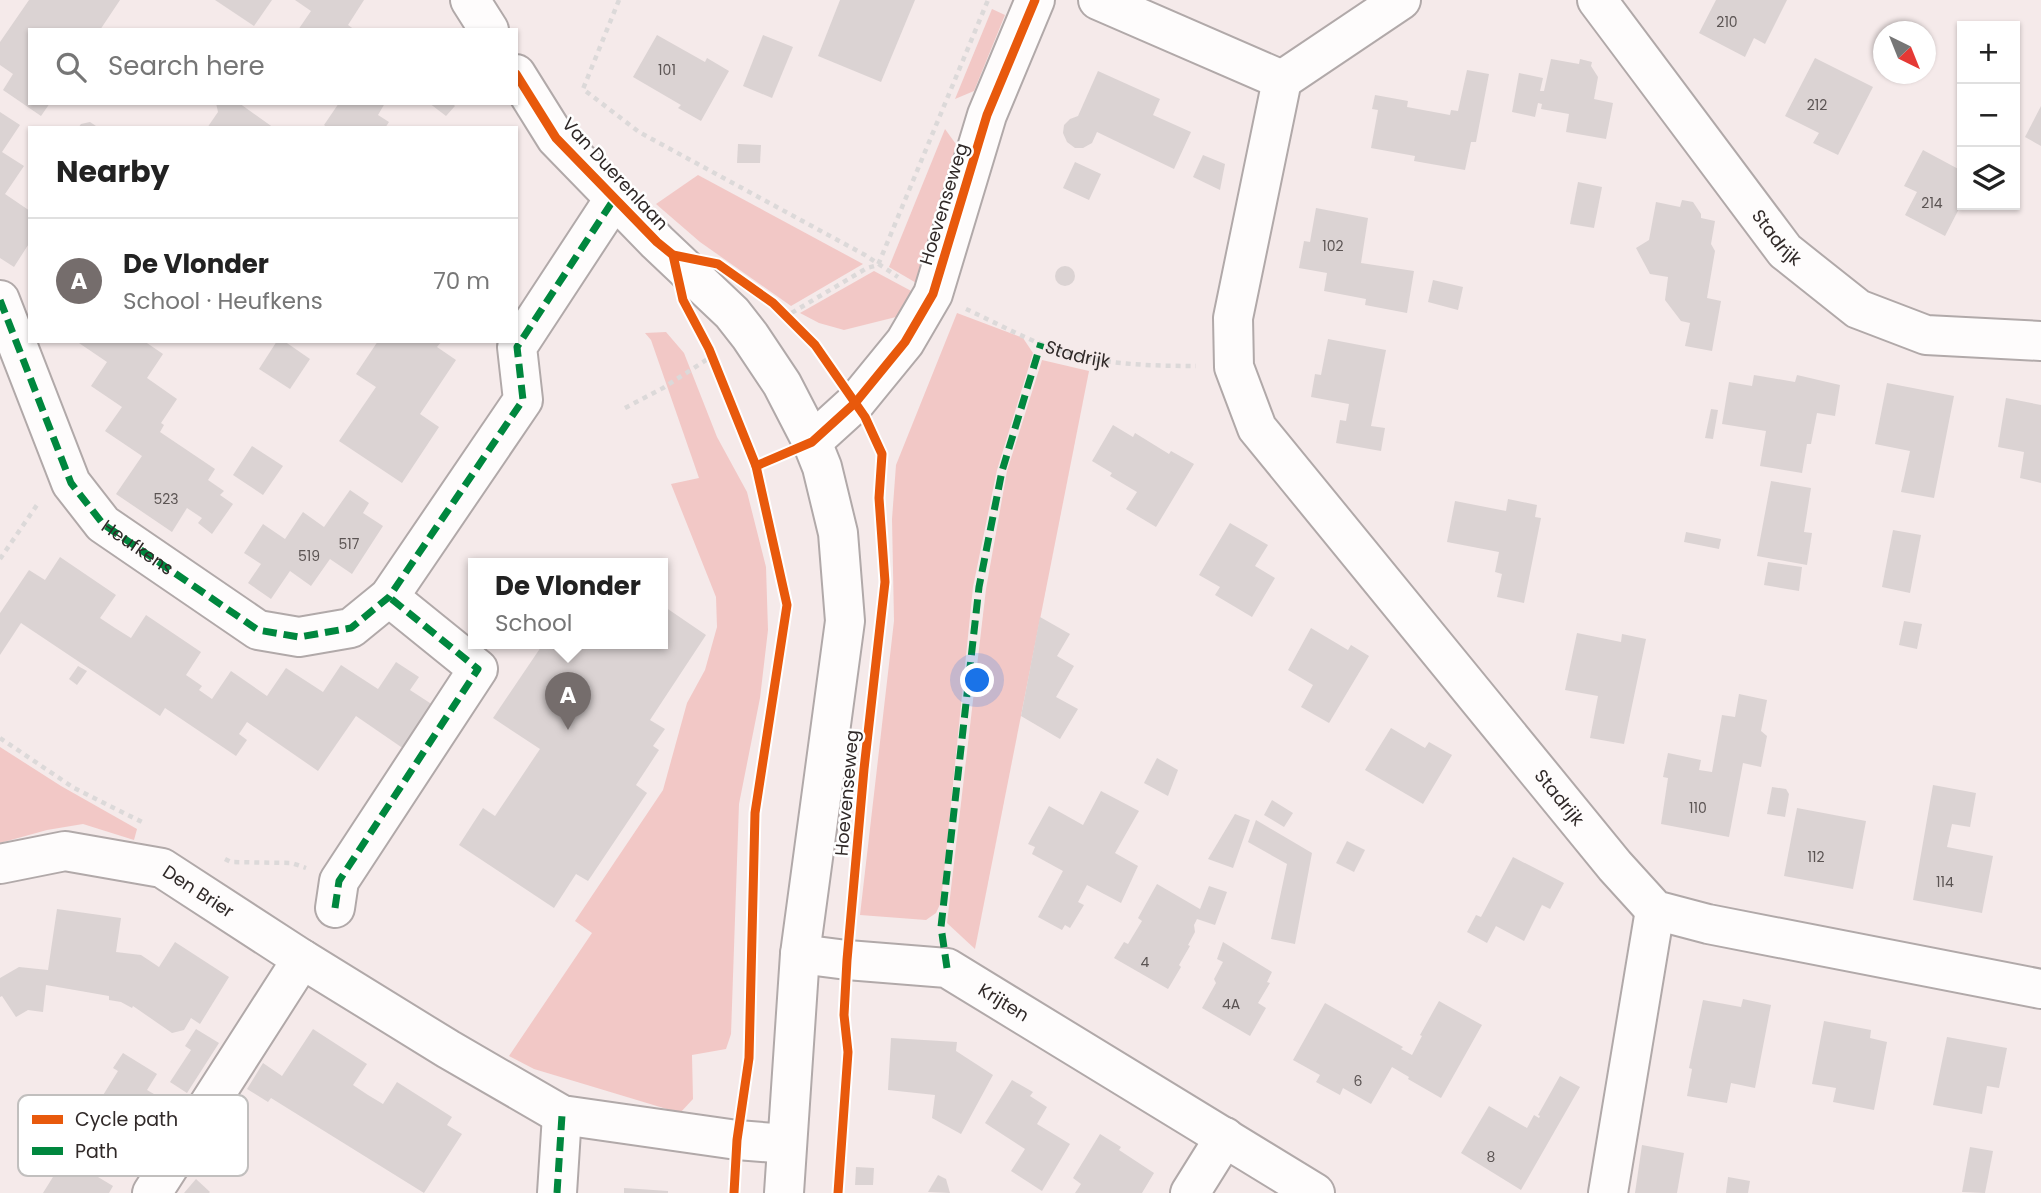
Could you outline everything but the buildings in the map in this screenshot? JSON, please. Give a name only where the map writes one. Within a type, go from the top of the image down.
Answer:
[{"type":"street","points":[[470,0],[488,28]]},
{"type":"street","name":"Hoevenseweg","points":[[784,1193],[800,954],[845,621],[838,533],[822,467],[812,442],[856,402],[905,342],[933,294],[987,115],[1035,0]]},
{"type":"street","points":[[1098,0],[1282,80],[1401,0]]},
{"type":"street","name":"Stadrijk","points":[[1597,0],[1785,251],[1858,309],[1926,335],[2041,341]]},
{"type":"street","name":"Van Duerenlaan","points":[[518,77],[556,138],[614,199],[732,313],[750,335],[782,384],[812,442]]},
{"type":"street","name":"Stadrijk","points":[[1282,80],[1233,318],[1234,367],[1257,428],[1615,866],[1655,911]]},
{"type":"street","name":"Heufkens","points":[[0,300],[71,483],[103,524],[258,630],[299,637],[351,628],[388,597],[523,400],[517,347],[614,199]]},
{"type":"street","points":[[337,894],[478,668],[388,597]]},
{"type":"street","name":"Den Brier","points":[[0,864],[65,851],[162,868],[302,959],[562,1115],[737,1140],[787,1144]]},
{"type":"street","points":[[1608,1193],[1655,911],[1708,924],[2041,989]]},
{"type":"street","name":"Krijten","points":[[800,954],[947,968],[1315,1193]]},
{"type":"street","points":[[215,1095],[302,959]]},
{"type":"street","points":[[556,1193],[562,1115]]},
{"type":"street","points":[[1190,1193],[1225,1137]]},
{"type":"street","points":[[152,1193],[163,1176]]},
{"type":"path","points":[[625,408],[663,388],[711,352],[750,335],[783,313],[867,268],[878,265],[988,0]]},
{"type":"path","points":[[783,313],[796,326]]},
{"type":"path","points":[[711,352],[717,368]]},
{"type":"path","points":[[0,559],[64,465]]},
{"type":"path","points":[[0,738],[74,788],[156,829]]},
{"type":"path","points":[[221,858],[231,862],[292,863],[337,894]]},
{"type":"shaded area","points":[[992,9],[1005,15],[974,91],[955,99]]},
{"type":"shaded area","points":[[945,129],[958,147],[918,284],[889,267]]},
{"type":"shaded area","points":[[698,175],[863,264],[791,306],[700,242],[656,204]]},
{"type":"shaded area","points":[[874,271],[915,293],[904,315],[844,330],[819,323],[800,313]]},
{"type":"shaded area","points":[[957,313],[1023,338],[1033,353],[997,470],[973,587],[941,902],[936,913],[926,920],[860,915],[894,621],[892,519],[896,465]]},
{"type":"shaded area","points":[[666,332],[684,353],[717,437],[747,492],[766,567],[768,630],[760,698],[739,804],[731,1034],[726,1049],[692,1055],[693,1099],[680,1113],[534,1069],[509,1056],[592,933],[575,921],[663,790],[687,703],[705,670],[717,627],[716,597],[671,484],[699,478],[651,340],[645,333]]},
{"type":"shaded area","points":[[1042,360],[1089,371],[975,949],[947,923],[986,589],[1007,471]]},
{"type":"shaded area","points":[[0,747],[61,786],[137,829],[134,840],[83,824],[47,830],[0,843]]},
{"type":"marked path","points":[[0,300],[71,483],[103,524],[258,630],[299,637],[351,628],[389,597],[523,400],[517,347],[614,199]]},
{"type":"marked path","points":[[947,968],[941,927],[979,587],[1002,471],[1041,343]]},
{"type":"marked path","points":[[335,908],[339,881],[478,669],[389,597]]},
{"type":"marked path","points":[[557,1193],[562,1115]]},
{"type":"cycle path","points":[[756,466],[812,442],[856,402],[905,342],[933,294],[987,115],[1035,0]]},
{"type":"cycle path","points":[[518,77],[556,138],[657,242],[673,255],[718,264],[773,303],[815,345],[865,417],[882,454],[879,498],[885,582],[864,769],[847,960],[844,1015],[848,1052],[838,1193]]},
{"type":"cycle path","points":[[673,255],[683,300],[709,349],[756,466],[787,605],[755,813],[749,1058],[737,1140],[734,1193]]},
{"type":"place","name":"De Vlonder","points":[[568,730]]}]
